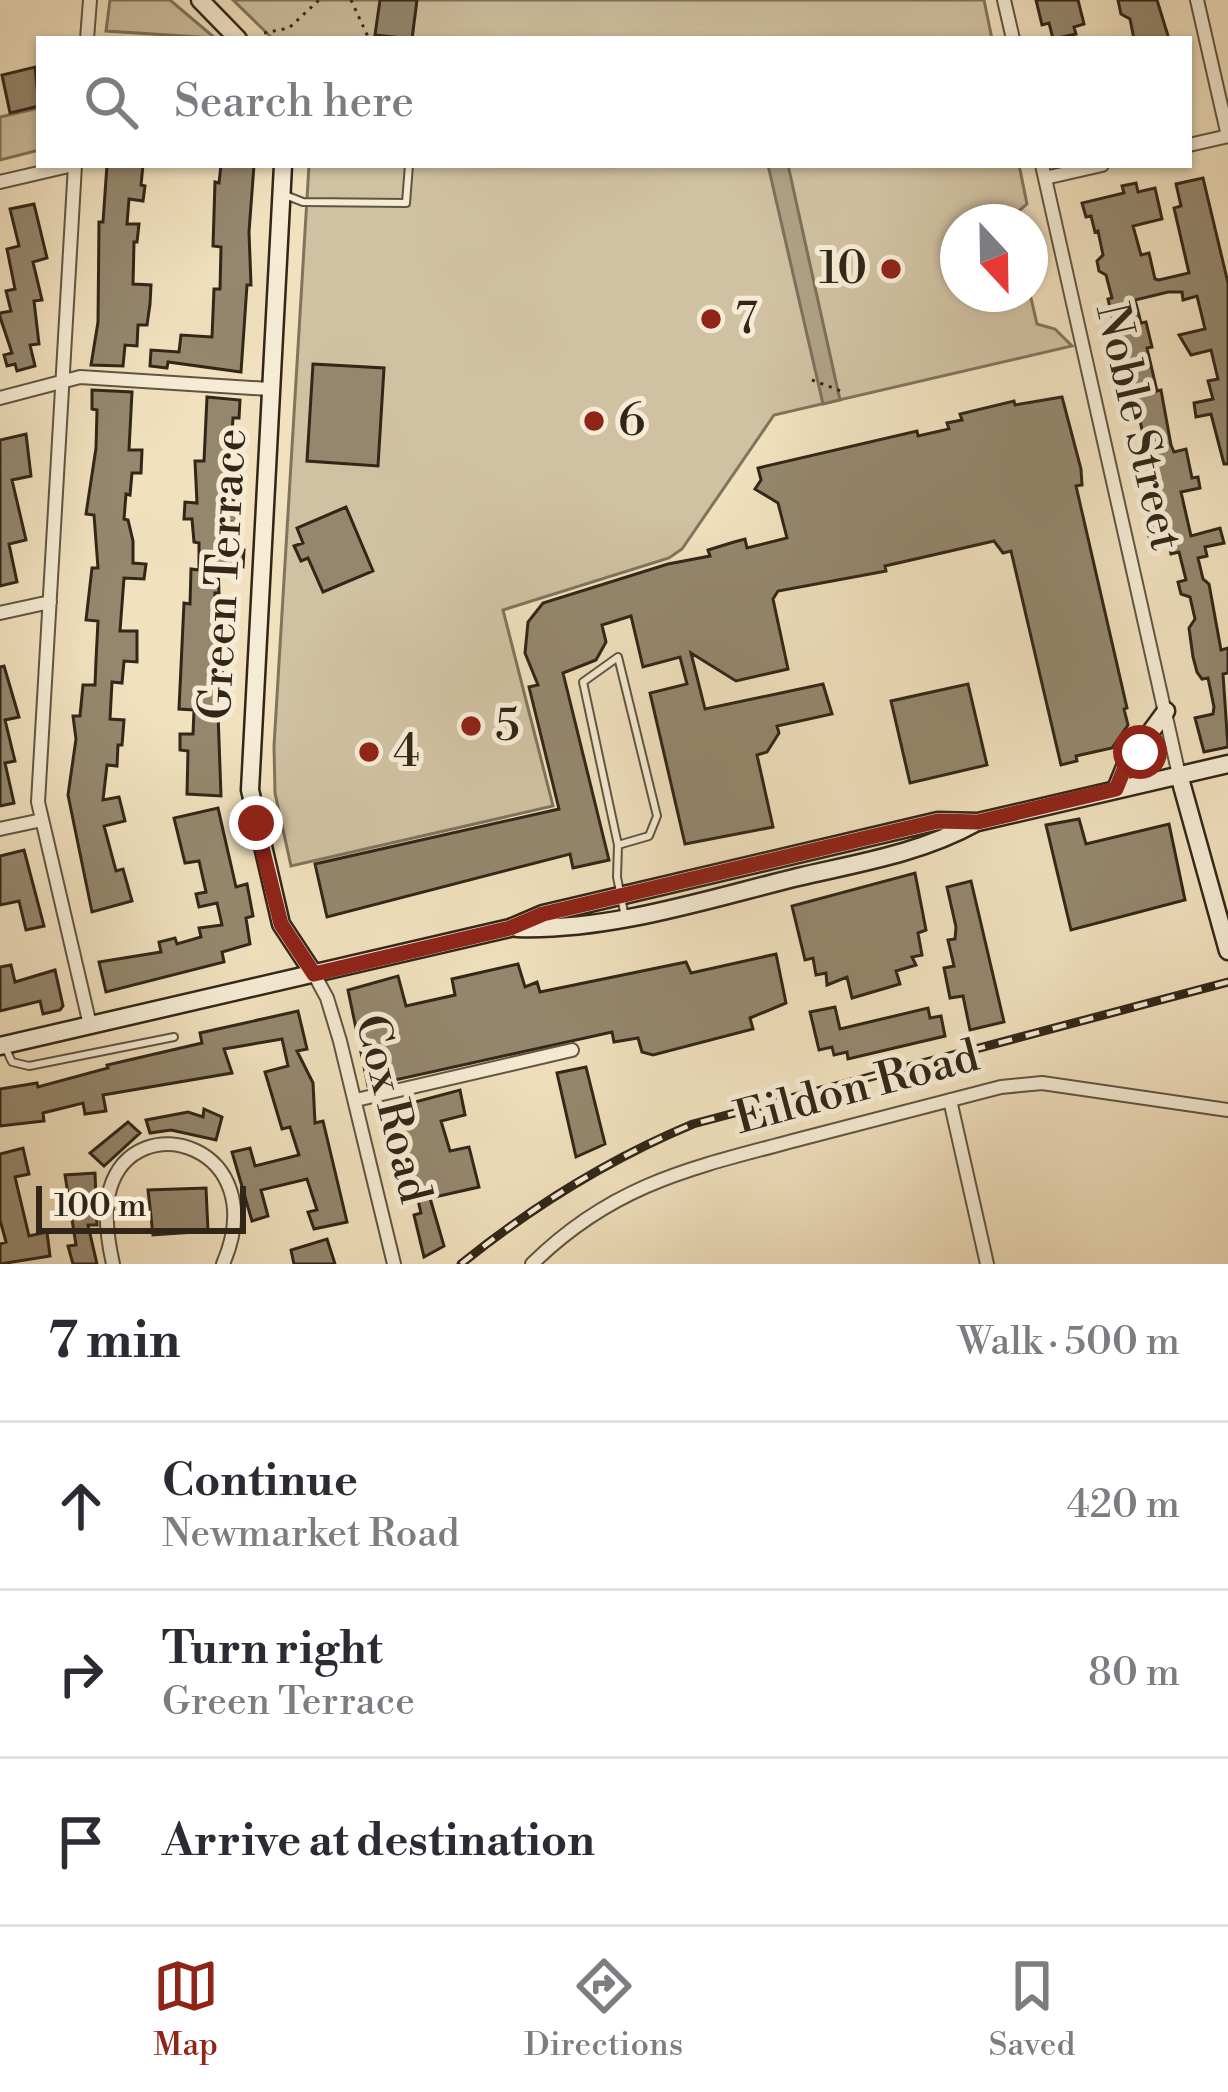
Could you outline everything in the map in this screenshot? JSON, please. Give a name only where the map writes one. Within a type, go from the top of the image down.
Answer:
[{"type":"main road","points":[[200,0],[235,36]]},
{"type":"main road","name":"Green Terrace","points":[[284,168],[250,790],[281,924],[314,974]]},
{"type":"main road","points":[[1116,789],[1125,767],[1166,711]]},
{"type":"main road","points":[[510,928],[546,929],[625,917],[912,849],[944,840],[978,822],[1228,764]]},
{"type":"main road","points":[[1179,775],[1228,951]]},
{"type":"main road","points":[[3,1046],[510,928],[543,914],[938,821],[978,822]]},
{"type":"street","points":[[87,36],[90,0]]},
{"type":"street","points":[[1004,0],[1012,36]]},
{"type":"street","points":[[1192,144],[1228,136],[1197,0]]},
{"type":"street","points":[[0,182],[61,168]]},
{"type":"street","points":[[74,168],[38,802],[89,1025]]},
{"type":"street","points":[[1043,172],[1077,168]]},
{"type":"street","name":"Noble Street","points":[[1043,172],[1179,775]]},
{"type":"street","points":[[0,398],[80,377],[269,388]]},
{"type":"street","points":[[0,614],[50,602]]},
{"type":"street","points":[[0,830],[42,820]]},
{"type":"street","name":"Cox Road","points":[[314,974],[327,998],[356,1100],[394,1264]]},
{"type":"street","points":[[356,1100],[572,1050]]},
{"type":"street","name":"Eildon Road","points":[[532,1264],[590,1216],[657,1179],[1016,1084],[1042,1083],[1228,1110]]},
{"type":"street","points":[[950,1100],[988,1264]]},
{"type":"street","points":[[113,1264],[108,1205],[112,1184],[128,1161],[172,1143],[200,1152],[228,1181],[233,1234],[223,1264]]},
{"type":"lane","points":[[282,194],[303,202],[406,203],[409,168]]},
{"type":"lane","points":[[619,844],[649,836],[657,816],[618,657],[583,682],[619,844],[616,868],[625,917]]},
{"type":"lane","points":[[3,1046],[10,1060],[29,1066],[174,1037]]},
{"type":"path","points":[[264,33],[289,28],[320,0]]},
{"type":"path","points":[[351,0],[368,36]]},
{"type":"path","points":[[812,380],[842,391]]},
{"type":"shaded area","points":[[110,0],[170,0],[213,36],[184,36],[106,31]]},
{"type":"shaded area","points":[[233,0],[984,0],[991,36],[270,36]]},
{"type":"shaded area","points":[[36,109],[36,151],[0,160],[0,117]]},
{"type":"shaded area","points":[[309,168],[1020,168],[1027,204],[940,204],[940,312],[1034,312],[1037,324],[1055,329],[1072,346],[774,415],[682,549],[669,558],[503,610],[553,806],[291,866],[275,793]]},
{"type":"shaded area","points":[[769,168],[789,168],[840,400],[823,404]]},
{"type":"building","points":[[380,0],[417,0],[412,36],[375,35]]},
{"type":"building","points":[[1036,0],[1078,0],[1084,24],[1074,27],[1076,34],[1052,36],[1049,23],[1042,25]]},
{"type":"building","points":[[1118,0],[1157,0],[1168,36],[1133,36],[1130,19],[1121,14]]},
{"type":"building","points":[[35,67],[36,107],[10,113],[2,75]]},
{"type":"building","points":[[107,168],[143,168],[143,201],[129,199],[127,224],[139,224],[133,284],[151,285],[150,304],[147,325],[138,325],[137,346],[125,345],[123,366],[91,365],[98,322],[99,222],[103,222]]},
{"type":"building","points":[[221,168],[254,168],[251,285],[247,285],[241,372],[168,362],[167,368],[150,366],[151,350],[179,352],[181,335],[212,337],[214,289],[220,289],[221,247],[213,246],[215,182],[219,183]]},
{"type":"building","points":[[1203,178],[1228,283],[1228,464],[1224,464],[1211,414],[1196,417],[1194,403],[1213,399],[1208,381],[1218,379],[1211,350],[1191,355],[1179,335],[1205,329],[1197,296],[1183,300],[1182,292],[1168,292],[1135,300],[1141,323],[1146,322],[1152,347],[1147,348],[1171,445],[1174,452],[1186,449],[1192,478],[1198,477],[1200,488],[1181,492],[1191,536],[1220,528],[1224,543],[1205,547],[1207,556],[1198,558],[1209,584],[1221,650],[1228,648],[1228,673],[1223,674],[1228,747],[1204,752],[1195,718],[1213,714],[1214,707],[1208,678],[1202,679],[1197,672],[1193,657],[1189,628],[1195,619],[1190,597],[1181,594],[1178,582],[1186,580],[1179,552],[1171,554],[1167,537],[1150,541],[1147,527],[1157,524],[1156,505],[1164,503],[1158,481],[1154,482],[1138,412],[1131,410],[1121,373],[1125,372],[1108,299],[1112,298],[1097,261],[1103,255],[1098,231],[1082,203],[1124,193],[1122,186],[1136,183],[1138,192],[1155,188],[1162,219],[1133,226],[1141,255],[1149,253],[1159,280],[1189,273],[1174,208],[1181,206],[1176,184]]},
{"type":"building","points":[[34,204],[47,258],[33,262],[42,300],[34,301],[39,344],[30,345],[35,366],[17,371],[15,364],[7,366],[4,355],[12,353],[0,317],[11,311],[6,291],[15,289],[7,249],[19,246],[10,209]]},
{"type":"building","points":[[313,364],[384,368],[378,466],[307,461]]},
{"type":"building","points":[[92,390],[132,392],[129,450],[142,450],[141,473],[132,473],[124,519],[133,541],[133,563],[146,564],[144,579],[124,578],[120,631],[137,631],[137,662],[124,661],[122,683],[112,682],[110,719],[124,720],[117,766],[107,765],[103,800],[119,797],[125,821],[104,826],[116,871],[123,869],[132,901],[92,912],[68,795],[76,739],[73,716],[80,716],[83,685],[95,685],[98,621],[86,620],[92,568],[98,568],[94,515],[86,514],[96,448],[97,410],[92,409]]},
{"type":"building","points":[[207,397],[240,400],[239,418],[233,418],[230,462],[239,463],[233,505],[239,506],[238,523],[230,522],[226,549],[244,550],[243,567],[218,565],[219,593],[215,593],[214,632],[226,633],[218,713],[221,796],[187,794],[188,751],[180,750],[180,734],[193,734],[194,710],[179,709],[184,603],[190,604],[191,569],[199,570],[199,543],[194,542],[192,519],[184,519],[185,502],[197,503],[195,461],[204,461]]},
{"type":"building","points":[[1062,397],[1081,469],[1082,485],[1076,486],[1127,708],[1128,725],[1112,748],[1076,756],[1077,761],[1061,765],[1011,551],[1003,553],[994,541],[885,566],[886,571],[778,591],[773,599],[788,669],[736,681],[691,653],[705,709],[823,684],[832,714],[777,726],[779,733],[767,752],[757,755],[773,827],[685,844],[650,693],[687,684],[680,657],[643,667],[631,616],[602,625],[606,642],[596,660],[563,673],[609,860],[573,868],[570,854],[327,917],[315,864],[559,809],[529,687],[538,685],[525,653],[528,622],[543,603],[668,564],[710,556],[708,550],[745,539],[747,548],[787,538],[778,503],[755,489],[761,480],[758,468],[917,431],[918,436],[949,429],[947,423],[962,420],[960,414],[1014,401],[1015,405]]},
{"type":"building","points":[[26,434],[31,476],[12,480],[26,540],[9,544],[17,582],[0,586],[0,440]]},
{"type":"building","points":[[346,507],[373,571],[323,592],[308,558],[301,561],[294,546],[303,543],[297,528]]},
{"type":"building","points":[[4,666],[19,717],[5,720],[15,761],[5,763],[14,803],[0,806],[0,667]]},
{"type":"building","points":[[968,684],[987,765],[910,783],[891,701]]},
{"type":"building","points":[[218,808],[236,887],[247,884],[253,916],[246,918],[250,944],[222,952],[224,962],[106,992],[99,962],[161,952],[159,942],[175,938],[177,944],[201,937],[199,928],[222,925],[217,903],[199,907],[196,894],[206,892],[199,861],[185,863],[174,818]]},
{"type":"building","points":[[1079,819],[1086,844],[1169,824],[1185,900],[1071,930],[1046,825]]},
{"type":"building","points":[[24,850],[44,926],[26,930],[19,901],[0,905],[0,856]]},
{"type":"building","points":[[915,873],[926,930],[918,933],[922,955],[912,957],[916,965],[896,971],[900,984],[852,998],[847,977],[827,985],[826,973],[816,975],[813,958],[805,960],[792,906]]},
{"type":"building","points":[[971,881],[1004,1022],[970,1030],[963,996],[950,998],[944,968],[954,966],[948,940],[955,939],[956,927],[947,887]]},
{"type":"building","points":[[776,954],[786,1003],[750,1018],[753,1029],[653,1055],[642,1052],[638,1038],[614,1042],[612,1032],[368,1086],[348,990],[398,976],[406,1006],[455,995],[452,979],[518,964],[525,987],[537,982],[540,992],[686,962],[691,973]]},
{"type":"building","points":[[11,965],[15,982],[55,970],[60,1010],[43,1014],[40,1001],[0,1011],[0,967]]},
{"type":"building","points":[[835,1007],[840,1029],[928,1008],[930,1018],[941,1016],[945,1036],[848,1059],[847,1052],[834,1055],[832,1047],[819,1050],[810,1012]]},
{"type":"building","points":[[298,1011],[307,1049],[297,1051],[313,1083],[315,1123],[323,1121],[347,1222],[314,1229],[308,1212],[317,1210],[307,1179],[261,1190],[268,1216],[252,1221],[232,1152],[250,1148],[255,1166],[299,1155],[290,1127],[282,1129],[265,1072],[288,1066],[282,1039],[224,1049],[232,1073],[103,1095],[106,1111],[85,1114],[83,1103],[43,1113],[44,1121],[0,1126],[0,1089],[37,1083],[38,1087],[202,1043],[200,1033]]},
{"type":"building","points":[[586,1067],[605,1144],[576,1157],[557,1073]]},
{"type":"building","points":[[460,1090],[465,1115],[441,1121],[450,1151],[469,1147],[479,1187],[430,1198],[444,1246],[424,1257],[414,1215],[421,1213],[408,1158],[402,1160],[397,1137],[405,1135],[396,1107]]},
{"type":"building","points":[[204,1109],[222,1117],[216,1140],[171,1130],[150,1133],[146,1120],[188,1112],[203,1117]]},
{"type":"building","points":[[128,1122],[140,1133],[104,1166],[90,1153]]},
{"type":"building","points":[[23,1148],[29,1174],[15,1177],[29,1236],[47,1232],[50,1256],[0,1264],[0,1244],[6,1242],[0,1220],[0,1154]]},
{"type":"building","points":[[95,1173],[97,1225],[88,1225],[97,1264],[73,1264],[68,1246],[76,1245],[65,1175]]},
{"type":"building","points":[[206,1188],[208,1231],[153,1235],[148,1190]]},
{"type":"building","points":[[327,1239],[335,1264],[294,1264],[291,1250]]},
{"type":"railway","points":[[461,1264],[572,1186],[693,1124],[1228,982]]},
{"type":"place","name":"10","points":[[891,269]]},
{"type":"place","name":"7","points":[[711,319]]},
{"type":"place","name":"6","points":[[594,421]]},
{"type":"place","name":"5","points":[[471,726]]},
{"type":"place","name":"4","points":[[369,752]]},
{"type":"route","points":[[256,823],[281,924],[314,974],[510,928],[543,914],[938,821],[978,822],[1116,789],[1125,767],[1140,752]]}]
